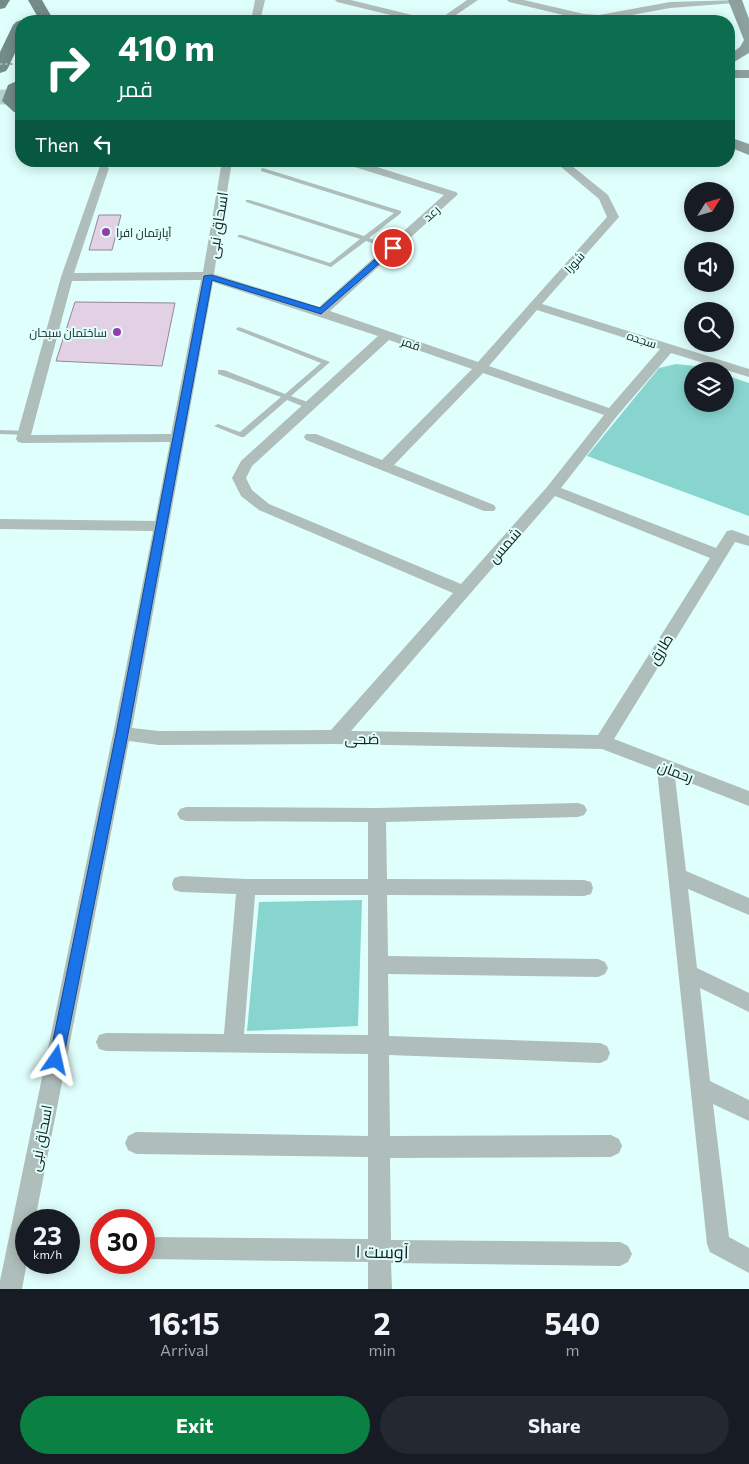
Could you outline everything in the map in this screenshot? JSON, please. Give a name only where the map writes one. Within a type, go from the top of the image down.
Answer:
[{"type":"main road","points":[[26,15],[34,0]]},
{"type":"main road","points":[[34,0],[43,15]]},
{"type":"main road","points":[[0,68],[15,37]]},
{"type":"main road","points":[[15,87],[10,101],[15,108]]},
{"type":"street","points":[[257,15],[260,0]]},
{"type":"street","points":[[340,0],[401,15]]},
{"type":"street","points":[[450,15],[473,0]]},
{"type":"street","points":[[512,0],[576,15]]},
{"type":"street","points":[[614,15],[670,4],[735,0],[749,37]]},
{"type":"street","points":[[735,56],[746,48],[749,43]]},
{"type":"street","points":[[735,74],[749,74]]},
{"type":"street","name":"اسحاق نبی","points":[[10,1289],[122,734],[176,438],[208,276],[226,167]]},
{"type":"street","name":"رعد","points":[[321,312],[452,194],[365,167]]},
{"type":"street","name":"شورا","points":[[386,465],[482,366],[534,305],[614,217],[604,197],[566,167]]},
{"type":"street","points":[[104,168],[67,277],[24,440],[176,438]]},
{"type":"street","name":"قمر","points":[[67,277],[208,276],[482,366],[612,413]]},
{"type":"street","name":"سجده","points":[[534,305],[749,373]]},
{"type":"street","points":[[387,335],[246,464],[240,478],[246,493],[264,507],[463,591]]},
{"type":"street","name":"شمس","points":[[335,738],[552,490],[612,413],[668,348]]},
{"type":"street","points":[[311,437],[386,465],[489,508]]},
{"type":"street","points":[[552,490],[718,555]]},
{"type":"street","points":[[0,524],[160,526]]},
{"type":"street","name":"طارق","points":[[603,742],[732,535],[749,541]]},
{"type":"street","name":"ضحی","points":[[122,734],[159,738],[335,738],[603,742]]},
{"type":"street","name":"رحمان","points":[[603,742],[749,799]]},
{"type":"street","points":[[665,767],[718,1244],[749,1261]]},
{"type":"street","points":[[186,814],[377,815],[578,810]]},
{"type":"street","points":[[377,815],[380,1289]]},
{"type":"street","points":[[677,876],[749,907]]},
{"type":"street","points":[[181,884],[246,887],[584,888]]},
{"type":"street","points":[[233,1044],[246,887]]},
{"type":"street","points":[[378,965],[598,968]]},
{"type":"street","points":[[688,973],[749,1003]]},
{"type":"street","points":[[106,1042],[378,1045],[600,1053]]},
{"type":"street","points":[[700,1087],[749,1111]]},
{"type":"street","points":[[136,1143],[611,1146]]},
{"type":"street","name":"آوست ١","points":[[155,1248],[620,1254]]},
{"type":"lane","points":[[240,236],[331,265],[399,212],[263,170]]},
{"type":"lane","points":[[248,200],[393,248]]},
{"type":"lane","points":[[218,426],[241,435],[326,362],[239,329]]},
{"type":"lane","points":[[221,372],[310,406]]},
{"type":"lane","points":[[0,432],[26,433]]},
{"type":"path","points":[[0,64],[15,64]]},
{"type":"shaded area","points":[[676,364],[684,365],[684,412],[734,412],[734,378],[749,383],[749,516],[587,456],[659,368]]},
{"type":"shaded area","points":[[362,900],[358,1026],[247,1031],[259,902]]},
{"type":"building","name":"آپارتمان افرا","points":[[99,215],[121,215],[112,250],[89,250]]},
{"type":"building","name":"ساختمان سبحان","points":[[75,302],[175,303],[162,366],[56,361]]},
{"type":"tunnel","points":[[0,97],[15,97]]},
{"type":"place","name":"آپارتمان افرا","points":[[106,232]]},
{"type":"place","name":"ساختمان سبحان","points":[[117,332]]},
{"type":"route","points":[[56,1060],[122,734],[176,438],[208,276],[321,312],[393,248]]}]
